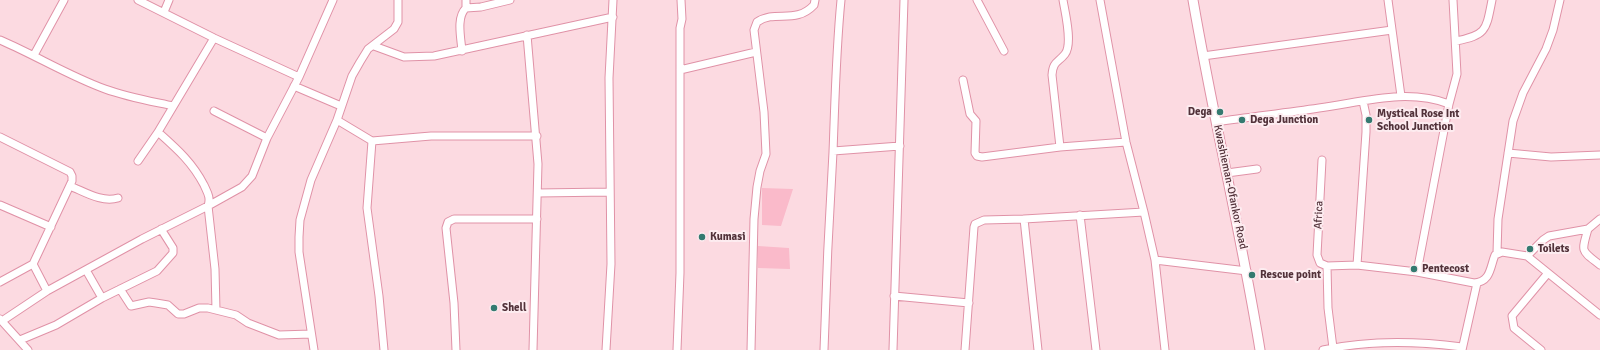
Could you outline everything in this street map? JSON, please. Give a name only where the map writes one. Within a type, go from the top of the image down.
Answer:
[{"type":"main road","name":"Kwashieman-Ofankor Road","points":[[1194,0],[1203,56],[1247,271],[1260,350]]},
{"type":"street","points":[[34,55],[64,0]]},
{"type":"street","points":[[138,0],[214,38],[299,77]]},
{"type":"street","points":[[164,12],[169,0]]},
{"type":"street","points":[[28,350],[1,320],[46,290],[161,229],[208,206],[242,187],[248,182],[252,176],[267,138],[299,77],[333,0]]},
{"type":"street","points":[[314,350],[299,252],[300,220],[310,180],[337,120],[354,72],[368,49],[374,46],[394,29],[398,22],[398,0]]},
{"type":"street","points":[[466,0],[466,8]]},
{"type":"street","points":[[462,51],[460,18],[462,12],[466,8],[481,7],[510,0]]},
{"type":"street","points":[[606,350],[611,264],[609,192],[609,78],[613,0]]},
{"type":"street","points":[[677,350],[680,273],[681,0]]},
{"type":"street","points":[[751,350],[754,219],[757,187],[760,171],[766,154],[764,112],[754,30],[757,22],[764,17],[803,14],[814,5],[815,0]]},
{"type":"street","points":[[824,350],[836,46],[840,0]]},
{"type":"street","points":[[893,350],[904,0]]},
{"type":"street","points":[[977,0],[1004,51]]},
{"type":"street","points":[[1060,147],[1052,75],[1054,65],[1065,54],[1068,44],[1068,33],[1063,0]]},
{"type":"street","points":[[1100,0],[1126,142],[1155,260],[1165,350]]},
{"type":"street","points":[[1388,0],[1401,96]]},
{"type":"street","points":[[1417,272],[1449,104],[1457,74],[1453,0]]},
{"type":"street","points":[[1456,41],[1474,38],[1483,32],[1492,0]]},
{"type":"street","points":[[1333,348],[1328,308],[1327,266],[1357,265],[1417,272],[1470,283],[1477,283],[1486,278],[1493,259],[1497,253],[1498,220],[1513,121],[1517,109],[1546,49],[1553,30],[1560,0]]},
{"type":"street","points":[[374,46],[400,56],[415,58],[434,56],[613,17]]},
{"type":"street","points":[[1203,56],[1392,30]]},
{"type":"street","points":[[527,35],[536,136],[538,193],[533,350]]},
{"type":"street","points":[[138,161],[158,132],[214,38]]},
{"type":"street","points":[[0,40],[34,55],[77,77],[106,89],[173,106]]},
{"type":"street","points":[[680,70],[756,52]]},
{"type":"street","points":[[963,80],[970,114],[976,121],[975,153],[977,156],[982,157],[1060,147],[1126,142]]},
{"type":"street","points":[[294,86],[341,106]]},
{"type":"street","points":[[1216,122],[1401,96],[1428,98],[1449,104]]},
{"type":"street","points":[[1357,265],[1366,132],[1364,101]]},
{"type":"street","points":[[214,111],[267,138]]},
{"type":"street","points":[[337,120],[372,141],[430,136],[536,136]]},
{"type":"street","points":[[158,132],[186,157],[196,170],[209,195],[210,200],[208,206],[215,269],[216,310]]},
{"type":"street","points":[[0,137],[70,172],[72,176],[70,186],[33,264],[0,282]]},
{"type":"street","points":[[372,141],[367,208],[379,296],[384,350]]},
{"type":"street","points":[[833,151],[900,146]]},
{"type":"street","points":[[1508,153],[1551,157],[1600,155]]},
{"type":"street","name":"Africa","points":[[1322,160],[1318,255],[1320,263],[1327,266]]},
{"type":"street","points":[[1227,174],[1257,169]]},
{"type":"street","points":[[70,186],[101,199],[113,200],[118,198]]},
{"type":"street","points":[[538,193],[609,192]]},
{"type":"street","points":[[0,205],[51,227]]},
{"type":"street","points":[[965,350],[975,224],[984,220],[1144,212]]},
{"type":"street","points":[[1080,215],[1096,350]]},
{"type":"street","points":[[1600,218],[1588,229],[1583,247],[1584,252],[1600,265]]},
{"type":"street","points":[[456,350],[454,303],[446,228],[448,222],[454,219],[537,219]]},
{"type":"street","points":[[1024,219],[1038,350]]},
{"type":"street","points":[[20,340],[56,325],[102,298],[157,271],[173,253],[173,248],[161,229]]},
{"type":"street","points":[[1527,256],[1549,236],[1588,229]]},
{"type":"street","points":[[1497,253],[1506,252],[1527,256],[1600,315]]},
{"type":"street","points":[[1155,260],[1247,271]]},
{"type":"street","points":[[33,264],[46,290]]},
{"type":"street","points":[[86,270],[102,298]]},
{"type":"street","points":[[1541,350],[1514,328],[1512,316],[1548,272]]},
{"type":"street","points":[[1323,350],[1363,344],[1393,346],[1433,344],[1462,349],[1477,283]]},
{"type":"street","points":[[120,290],[130,306],[149,302],[168,305],[178,314],[184,314],[199,308],[216,310],[236,315],[248,324],[279,335],[311,334]]},
{"type":"street","points":[[894,296],[969,303]]},
{"type":"shaded area","points":[[762,188],[793,189],[781,226],[762,225]]},
{"type":"shaded area","points":[[758,246],[789,248],[790,269],[758,268]]},
{"type":"place","name":"Dega","points":[[1220,112]]},
{"type":"place","name":"Dega Junction","points":[[1242,120]]},
{"type":"place","name":"Mystical Rose Int School Junction","points":[[1369,120]]},
{"type":"place","name":"Kumasi","points":[[702,237]]},
{"type":"place","name":"Toilets","points":[[1530,249]]},
{"type":"place","name":"Pentecost","points":[[1414,269]]},
{"type":"place","name":"Rescue point","points":[[1252,275]]},
{"type":"place","name":"Shell","points":[[494,308]]}]
